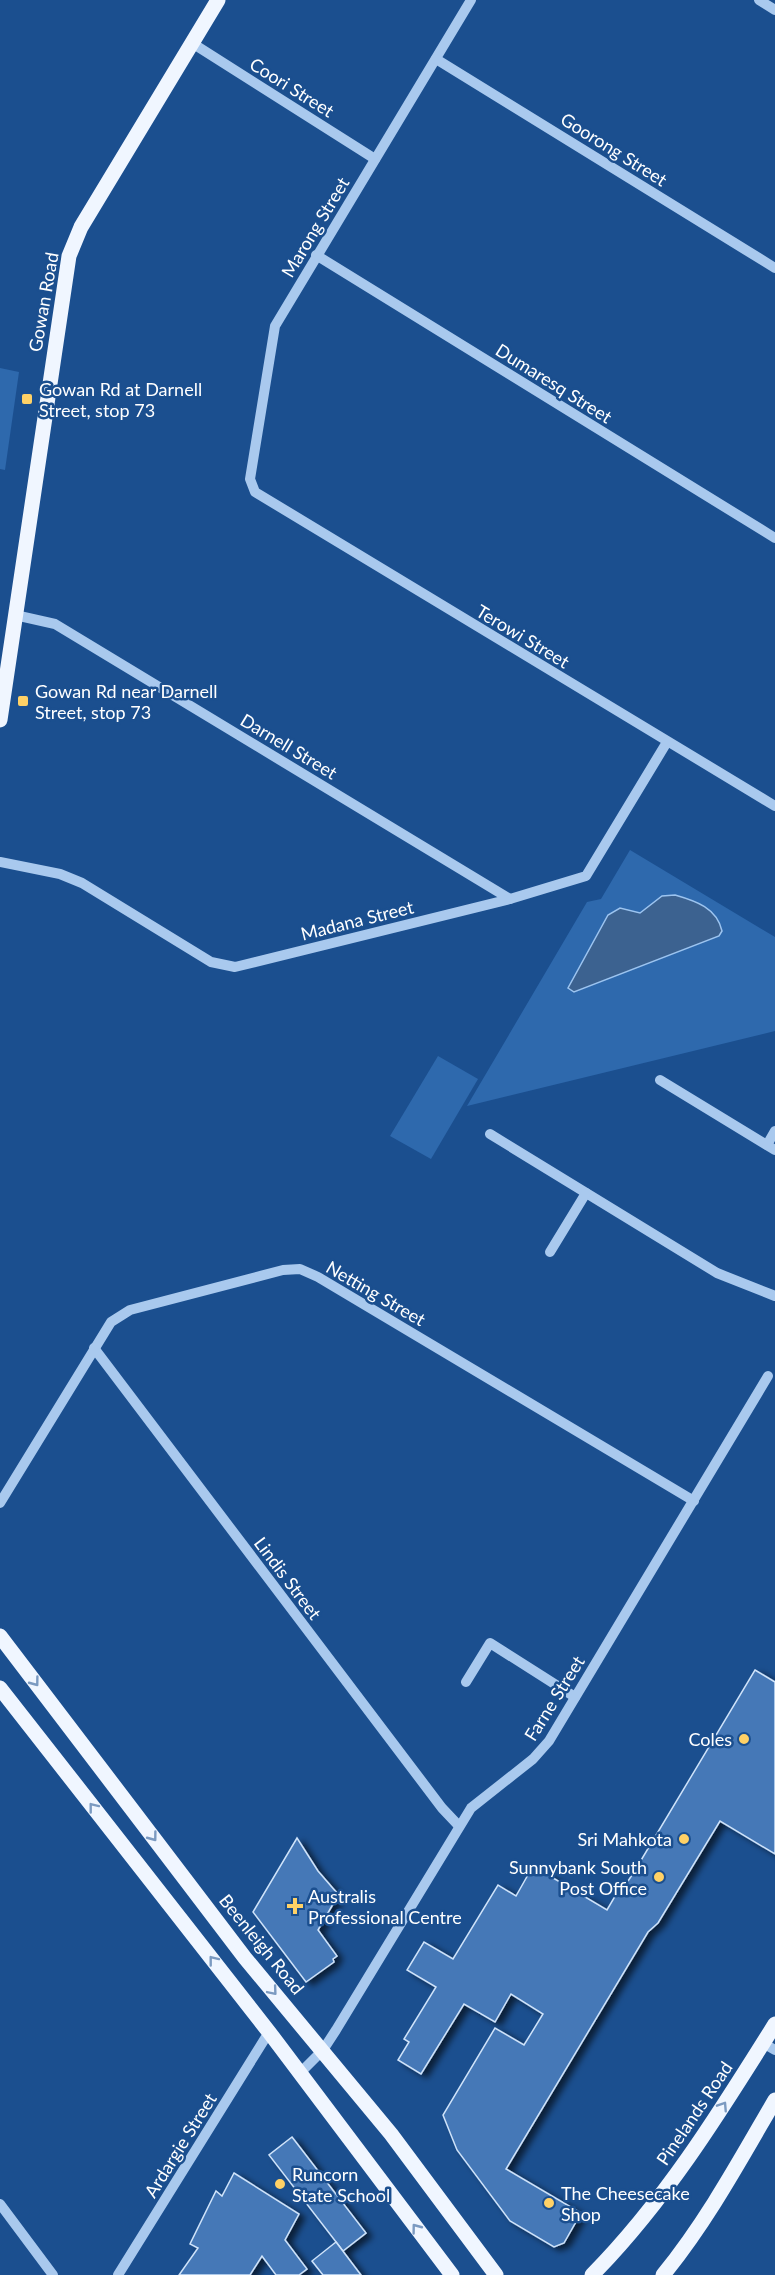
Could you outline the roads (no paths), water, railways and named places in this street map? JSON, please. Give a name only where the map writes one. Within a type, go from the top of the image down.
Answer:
[{"type":"main road","name":"Gowan Road","points":[[0,720],[69,256],[81,227],[218,0]]},
{"type":"main road","name":"Beenleigh Road","points":[[0,1636],[245,1958],[391,2134],[492,2270]]},
{"type":"main road","points":[[0,1688],[269,2032],[452,2275]]},
{"type":"main road","name":"Pinelands Road","points":[[592,2273],[644,2217],[691,2156],[769,2047],[775,2024]]},
{"type":"main road","points":[[663,2275],[679,2256],[723,2188],[775,2100]]},
{"type":"main road","points":[[670,2275],[679,2256]]},
{"type":"main road","points":[[492,2270],[505,2275]]},
{"type":"street","name":"Marong Street","points":[[255,492],[250,479],[275,326],[471,0]]},
{"type":"street","points":[[759,0],[775,10]]},
{"type":"street","name":"Coori Street","points":[[192,43],[375,159]]},
{"type":"street","name":"Goorong Street","points":[[436,59],[775,268]]},
{"type":"street","name":"Dumaresq Street","points":[[316,255],[775,538]]},
{"type":"street","name":"Terowi Street","points":[[255,492],[775,806]]},
{"type":"street","name":"Darnell Street","points":[[15,615],[56,624],[510,899]]},
{"type":"street","name":"Madana Street","points":[[0,861],[60,874],[82,883],[211,962],[235,967],[510,899],[586,876],[667,742]]},
{"type":"street","points":[[660,1080],[771,1148],[775,1131]]},
{"type":"street","points":[[490,1134],[717,1273],[775,1296]]},
{"type":"street","points":[[550,1252],[585,1192]]},
{"type":"street","name":"Netting Street","points":[[0,1503],[111,1322],[130,1310],[283,1270],[300,1269],[318,1277],[693,1501]]},
{"type":"street","name":"Lindis Street","points":[[94,1348],[442,1808],[459,1826]]},
{"type":"street","name":"Farne Street","points":[[299,2074],[323,2050],[471,1808],[533,1760],[549,1742],[768,1376]]},
{"type":"street","points":[[466,1682],[490,1643],[575,1696]]},
{"type":"street","name":"Ardargie Street","points":[[118,2275],[269,2032]]},
{"type":"street","points":[[0,2204],[53,2275]]},
{"type":"place","name":"Gowan Rd at Darnell Street, stop 73","points":[[27,399]]},
{"type":"place","name":"Gowan Rd near Darnell Street, stop 73","points":[[23,701]]},
{"type":"place","name":"Coles","points":[[744,1739]]},
{"type":"place","name":"Sri Mahkota","points":[[684,1839]]},
{"type":"place","name":"Sunnybank South Post Office","points":[[659,1877]]},
{"type":"place","name":"Australis Professional Centre","points":[[295,1906]]},
{"type":"place","name":"Runcorn State School","points":[[280,2184]]},
{"type":"place","name":"The Cheesecake Shop","points":[[549,2203]]}]
